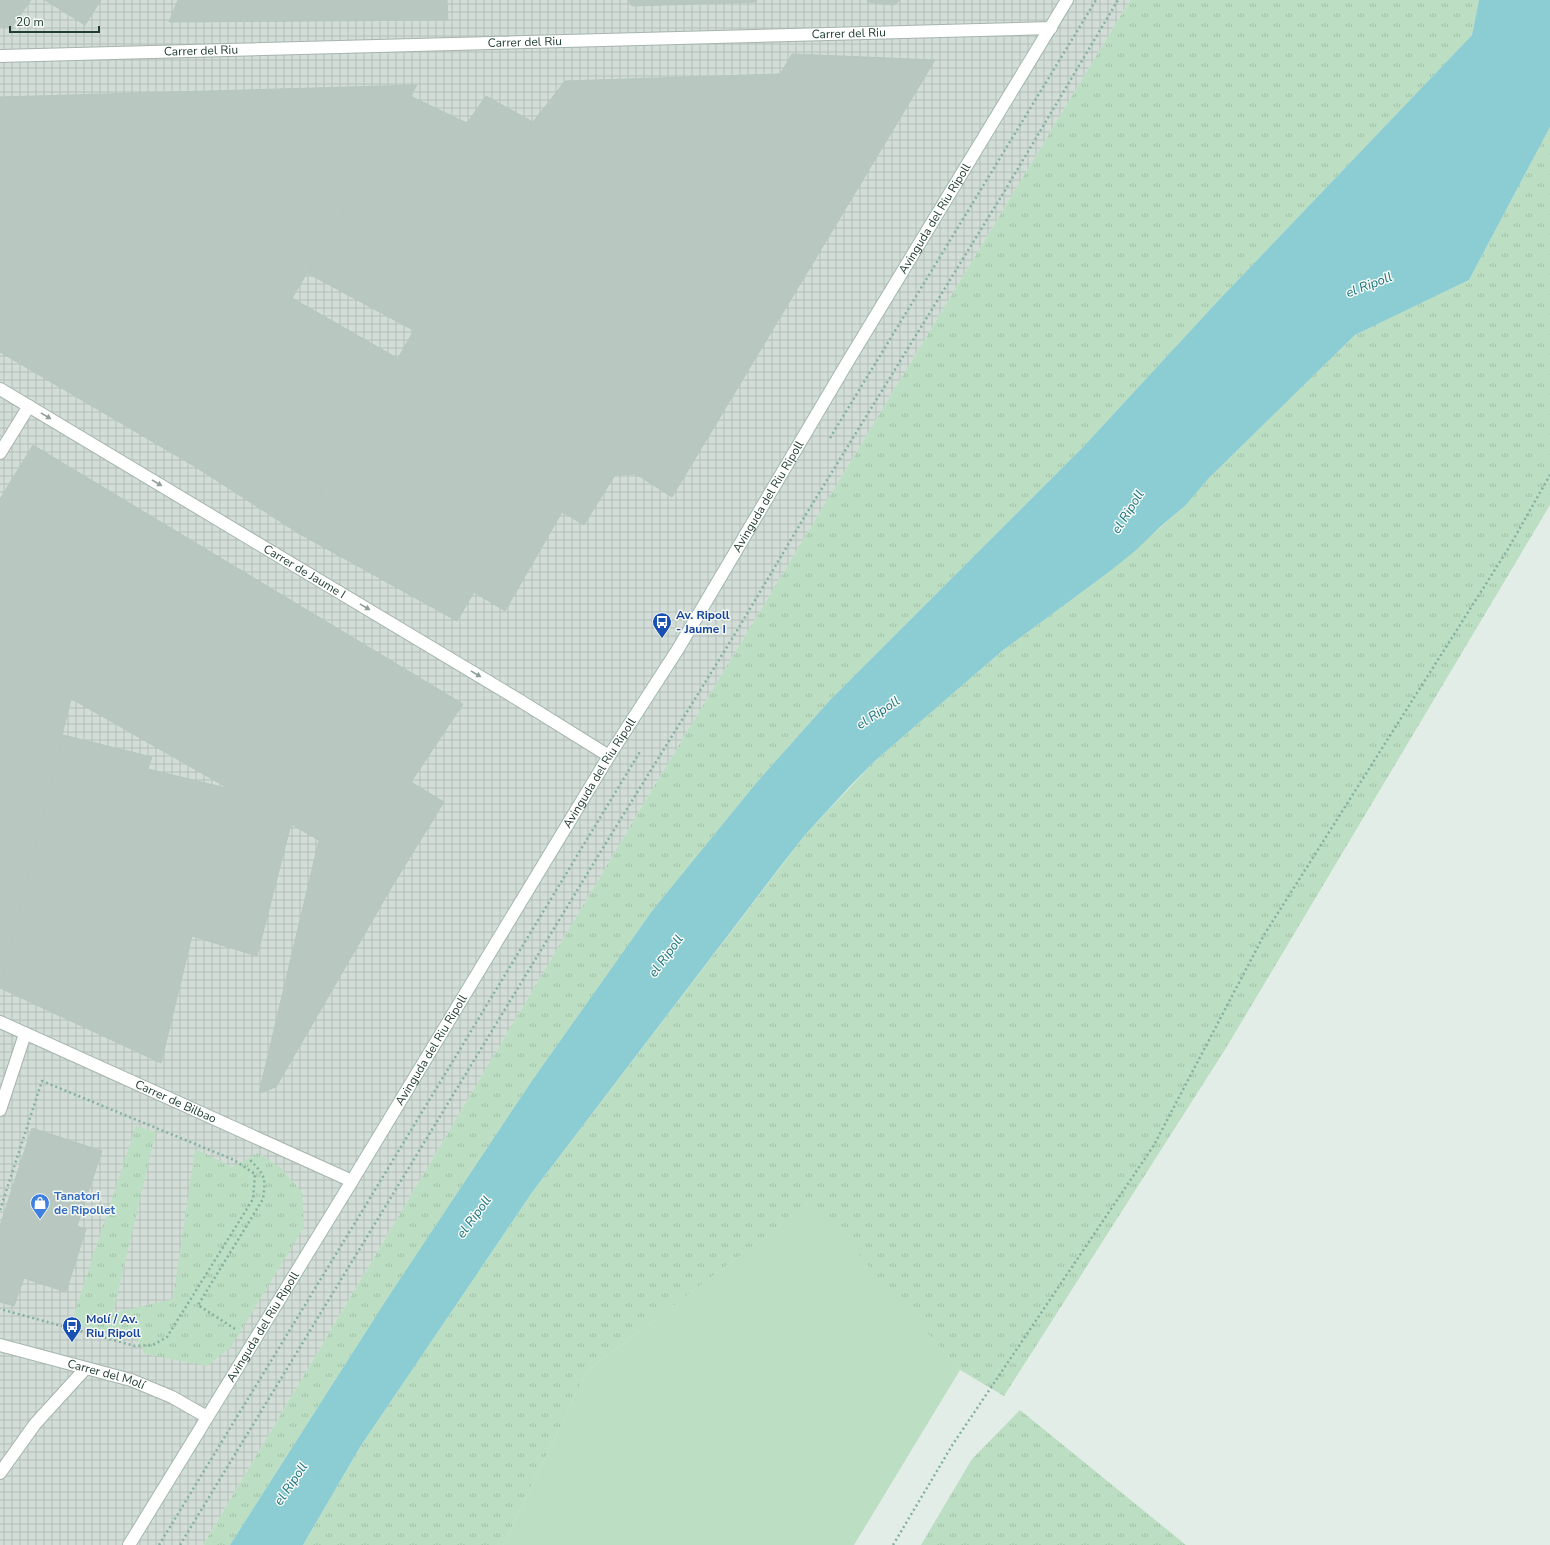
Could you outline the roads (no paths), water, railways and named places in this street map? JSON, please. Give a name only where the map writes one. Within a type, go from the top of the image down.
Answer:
[{"type":"street","name":"Avinguda del Riu Ripoll","points":[[129,1545],[352,1181],[608,756],[678,648],[842,370],[1067,0]]},
{"type":"street","name":"Carrer del Riu","points":[[0,56],[1051,28]]},
{"type":"street","name":"Carrer de Jaume I","points":[[0,389],[519,700],[608,756]]},
{"type":"street","points":[[0,453],[29,406]]},
{"type":"street","name":"Carrer de Bilbao","points":[[0,1022],[352,1181]]},
{"type":"street","points":[[0,1110],[25,1034]]},
{"type":"street","name":"Carrer del Molí","points":[[0,1345],[131,1380],[172,1397],[207,1417]]},
{"type":"street","points":[[0,1473],[35,1424],[86,1368]]},
{"type":"water","name":"el Ripoll","points":[[1479,0],[1550,0],[1550,127],[1469,280],[1355,335],[1209,478],[1185,506],[1135,551],[1002,651],[876,760],[851,785],[805,835],[783,863],[533,1191],[360,1447],[303,1545],[230,1545],[390,1294],[531,1082],[652,911],[757,782],[830,700],[1084,446],[1216,303],[1472,35]]},
{"type":"place","name":"Av. Ripoll - Jaume I","points":[[662,639]]},
{"type":"place","name":"Tanatori de Ripollet","points":[[40,1220]]},
{"type":"place","name":"Molí / Av. Riu Ripoll","points":[[72,1343]]}]
